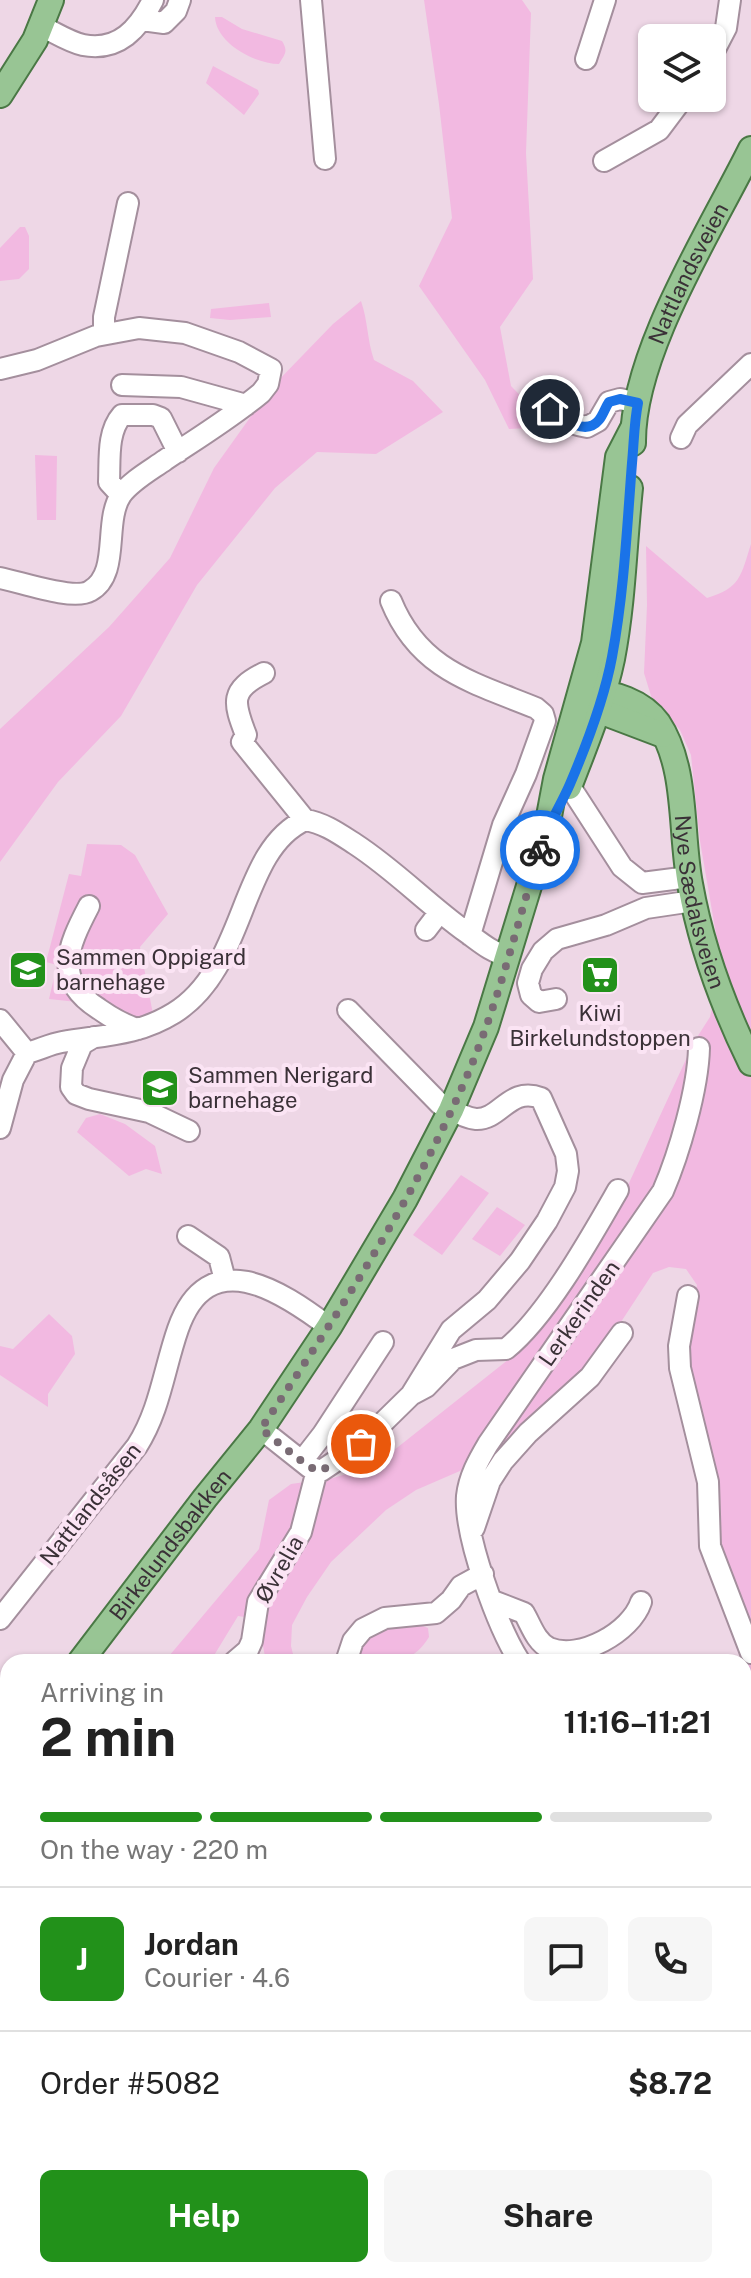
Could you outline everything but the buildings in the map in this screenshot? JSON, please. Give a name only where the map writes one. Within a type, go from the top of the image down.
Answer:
[{"type":"main road","points":[[0,95],[41,26],[51,0]]},
{"type":"main road","name":"Nattlandsveien","points":[[594,698],[599,609],[618,457],[633,428],[648,362],[662,329],[751,149]]},
{"type":"main road","name":"Nye Sædalsveien","points":[[594,698],[621,721],[663,735],[673,755],[691,889],[716,982],[751,1063]]},
{"type":"main road","name":"Birkelundsbakken","points":[[547,827],[569,785],[594,698]]},
{"type":"main road","name":"Birkelundsbakken","points":[[86,1654],[261,1429],[329,1327],[405,1199],[476,1055],[547,827],[556,779],[594,698]]},
{"type":"street","points":[[41,26],[83,45],[119,41],[142,20],[153,0]]},
{"type":"street","points":[[142,20],[164,23],[176,11],[180,0]]},
{"type":"street","points":[[311,0],[325,159]]},
{"type":"street","points":[[586,59],[605,0]]},
{"type":"street","points":[[726,28],[730,0]]},
{"type":"street","points":[[604,161],[659,130],[672,112]]},
{"type":"street","points":[[104,333],[104,317],[128,203]]},
{"type":"street","points":[[0,369],[37,360],[104,333],[139,328],[185,333],[239,352],[271,369],[268,384],[246,405],[121,495],[112,518],[110,556],[100,582],[90,591],[78,595],[66,594],[0,578]]},
{"type":"street","points":[[681,438],[687,425],[751,364]]},
{"type":"street","points":[[122,385],[181,387],[246,405]]},
{"type":"street","points":[[543,398],[561,418],[587,427],[598,421],[609,402],[620,399],[638,403]]},
{"type":"street","points":[[121,495],[109,482],[110,444],[122,415],[161,418],[178,452]]},
{"type":"street","points":[[391,601],[405,632],[428,655],[458,676],[536,708],[545,721],[503,825],[470,935]]},
{"type":"street","points":[[264,673],[239,689],[237,709],[246,735],[242,742],[305,820]]},
{"type":"street","points":[[569,785],[622,867],[642,883]]},
{"type":"street","points":[[0,1128],[13,1080],[27,1053],[58,1042],[110,1037],[138,1029],[174,1013],[196,995],[219,965],[265,858],[278,838],[305,820],[334,830],[384,863],[439,913],[488,948],[508,957]]},
{"type":"street","points":[[617,886],[642,883],[691,889]]},
{"type":"street","points":[[556,999],[539,1002],[531,995],[528,983],[543,951],[557,939],[606,925],[691,889]]},
{"type":"street","points":[[89,906],[72,944],[68,966],[70,981],[77,994],[95,1007],[124,1025],[138,1029]]},
{"type":"street","points":[[426,930],[439,913]]},
{"type":"street","points":[[261,1429],[309,1466],[327,1468],[361,1444],[411,1395],[451,1330],[487,1300],[520,1261],[565,1187],[568,1171],[559,1134],[541,1098],[518,1096],[493,1113],[475,1119],[451,1110],[440,1104],[348,1010]]},
{"type":"street","points":[[0,1020],[27,1053]]},
{"type":"street","points":[[94,1037],[82,1044],[72,1068],[71,1087],[76,1094],[149,1112],[189,1131]]},
{"type":"street","name":"Lerkerinden","points":[[516,1654],[493,1601],[472,1536],[467,1492],[474,1468],[663,1191],[673,1169],[699,1061],[699,1048]]},
{"type":"street","points":[[411,1395],[426,1387],[453,1359],[465,1353],[506,1349],[513,1343],[556,1289],[618,1190]]},
{"type":"street","points":[[188,1236],[219,1257],[225,1280],[246,1280],[269,1289],[329,1327]]},
{"type":"street","name":"Nattlandsåsen","points":[[0,1619],[137,1446],[149,1426],[179,1327],[190,1303],[225,1280]]},
{"type":"street","points":[[688,1296],[679,1346],[680,1368],[708,1482],[710,1546],[751,1653]]},
{"type":"street","points":[[472,1536],[486,1493],[503,1461],[528,1433],[590,1377],[622,1333]]},
{"type":"street","points":[[309,1466],[383,1342]]},
{"type":"street","name":"Øvrelia","points":[[243,1654],[252,1641],[258,1602],[301,1532],[309,1466]]},
{"type":"street","points":[[349,1654],[353,1641],[363,1629],[385,1618],[436,1613],[461,1586],[483,1574]]},
{"type":"street","points":[[493,1601],[524,1613],[539,1641],[550,1648],[569,1652],[614,1637],[636,1617],[641,1602]]},
{"type":"shaded area","points":[[424,0],[522,0],[531,13],[526,153],[533,279],[500,327],[511,386],[551,427],[509,429],[485,380],[419,286],[452,218]]},
{"type":"shaded area","points":[[215,17],[282,41],[285,51],[279,64],[259,60],[238,50],[222,35]]},
{"type":"shaded area","points":[[213,66],[258,90],[259,94],[244,115],[206,83]]},
{"type":"shaded area","points":[[20,227],[25,227],[29,236],[29,269],[19,279],[0,281],[0,248]]},
{"type":"shaded area","points":[[361,301],[374,360],[413,381],[443,412],[376,454],[317,452],[275,488],[197,585],[121,716],[58,782],[0,862],[0,729],[109,627],[170,558],[214,468],[272,387],[333,324]]},
{"type":"shaded area","points":[[269,303],[271,317],[210,318],[211,309]]},
{"type":"shaded area","points":[[35,455],[57,456],[56,520],[37,520]]},
{"type":"shaded area","points":[[751,544],[751,1654],[743,1654],[721,1560],[686,1378],[688,1339],[697,1285],[686,1269],[669,1267],[653,1273],[602,1351],[505,1445],[483,1461],[416,1490],[386,1510],[331,1562],[292,1625],[293,1654],[265,1654],[259,1624],[251,1618],[238,1616],[215,1654],[171,1654],[259,1549],[269,1500],[291,1484],[333,1478],[374,1466],[513,1356],[563,1286],[629,1183],[694,1042],[710,1017],[719,975],[691,755],[680,730],[652,699],[644,673],[646,546],[707,598],[733,585],[745,564]]},
{"type":"shaded area","points":[[87,844],[121,845],[135,855],[168,914],[140,947],[153,1014],[129,1018],[77,1002],[49,999],[57,965],[46,962],[69,874],[81,876]]},
{"type":"shaded area","points":[[100,1114],[125,1124],[155,1146],[162,1174],[146,1169],[129,1176],[77,1132],[86,1118]]},
{"type":"shaded area","points":[[461,1175],[489,1193],[442,1255],[413,1235]]},
{"type":"shaded area","points":[[497,1207],[525,1225],[500,1256],[472,1239]]},
{"type":"shaded area","points":[[49,1314],[72,1336],[75,1354],[48,1394],[48,1407],[0,1375],[0,1346],[13,1349]]},
{"type":"shaded area","points":[[415,1623],[428,1628],[429,1637],[414,1654],[359,1654],[371,1637]]},
{"type":"way so far","points":[[361,1444],[321,1471],[309,1467],[261,1429],[329,1327],[405,1199],[451,1110],[486,1027],[540,850]]},
{"type":"place","name":"Sammen Oppigard barnehage","points":[[28,970]]},
{"type":"place","name":"Kiwi Birkelundstoppen","points":[[600,975]]},
{"type":"place","name":"Sammen Nerigard barnehage","points":[[160,1088]]},
{"type":"route","points":[[540,850],[547,827],[569,785],[604,692],[612,658],[633,460],[633,428],[638,403],[620,399],[609,402],[598,421],[587,427],[570,423],[550,409]]}]
